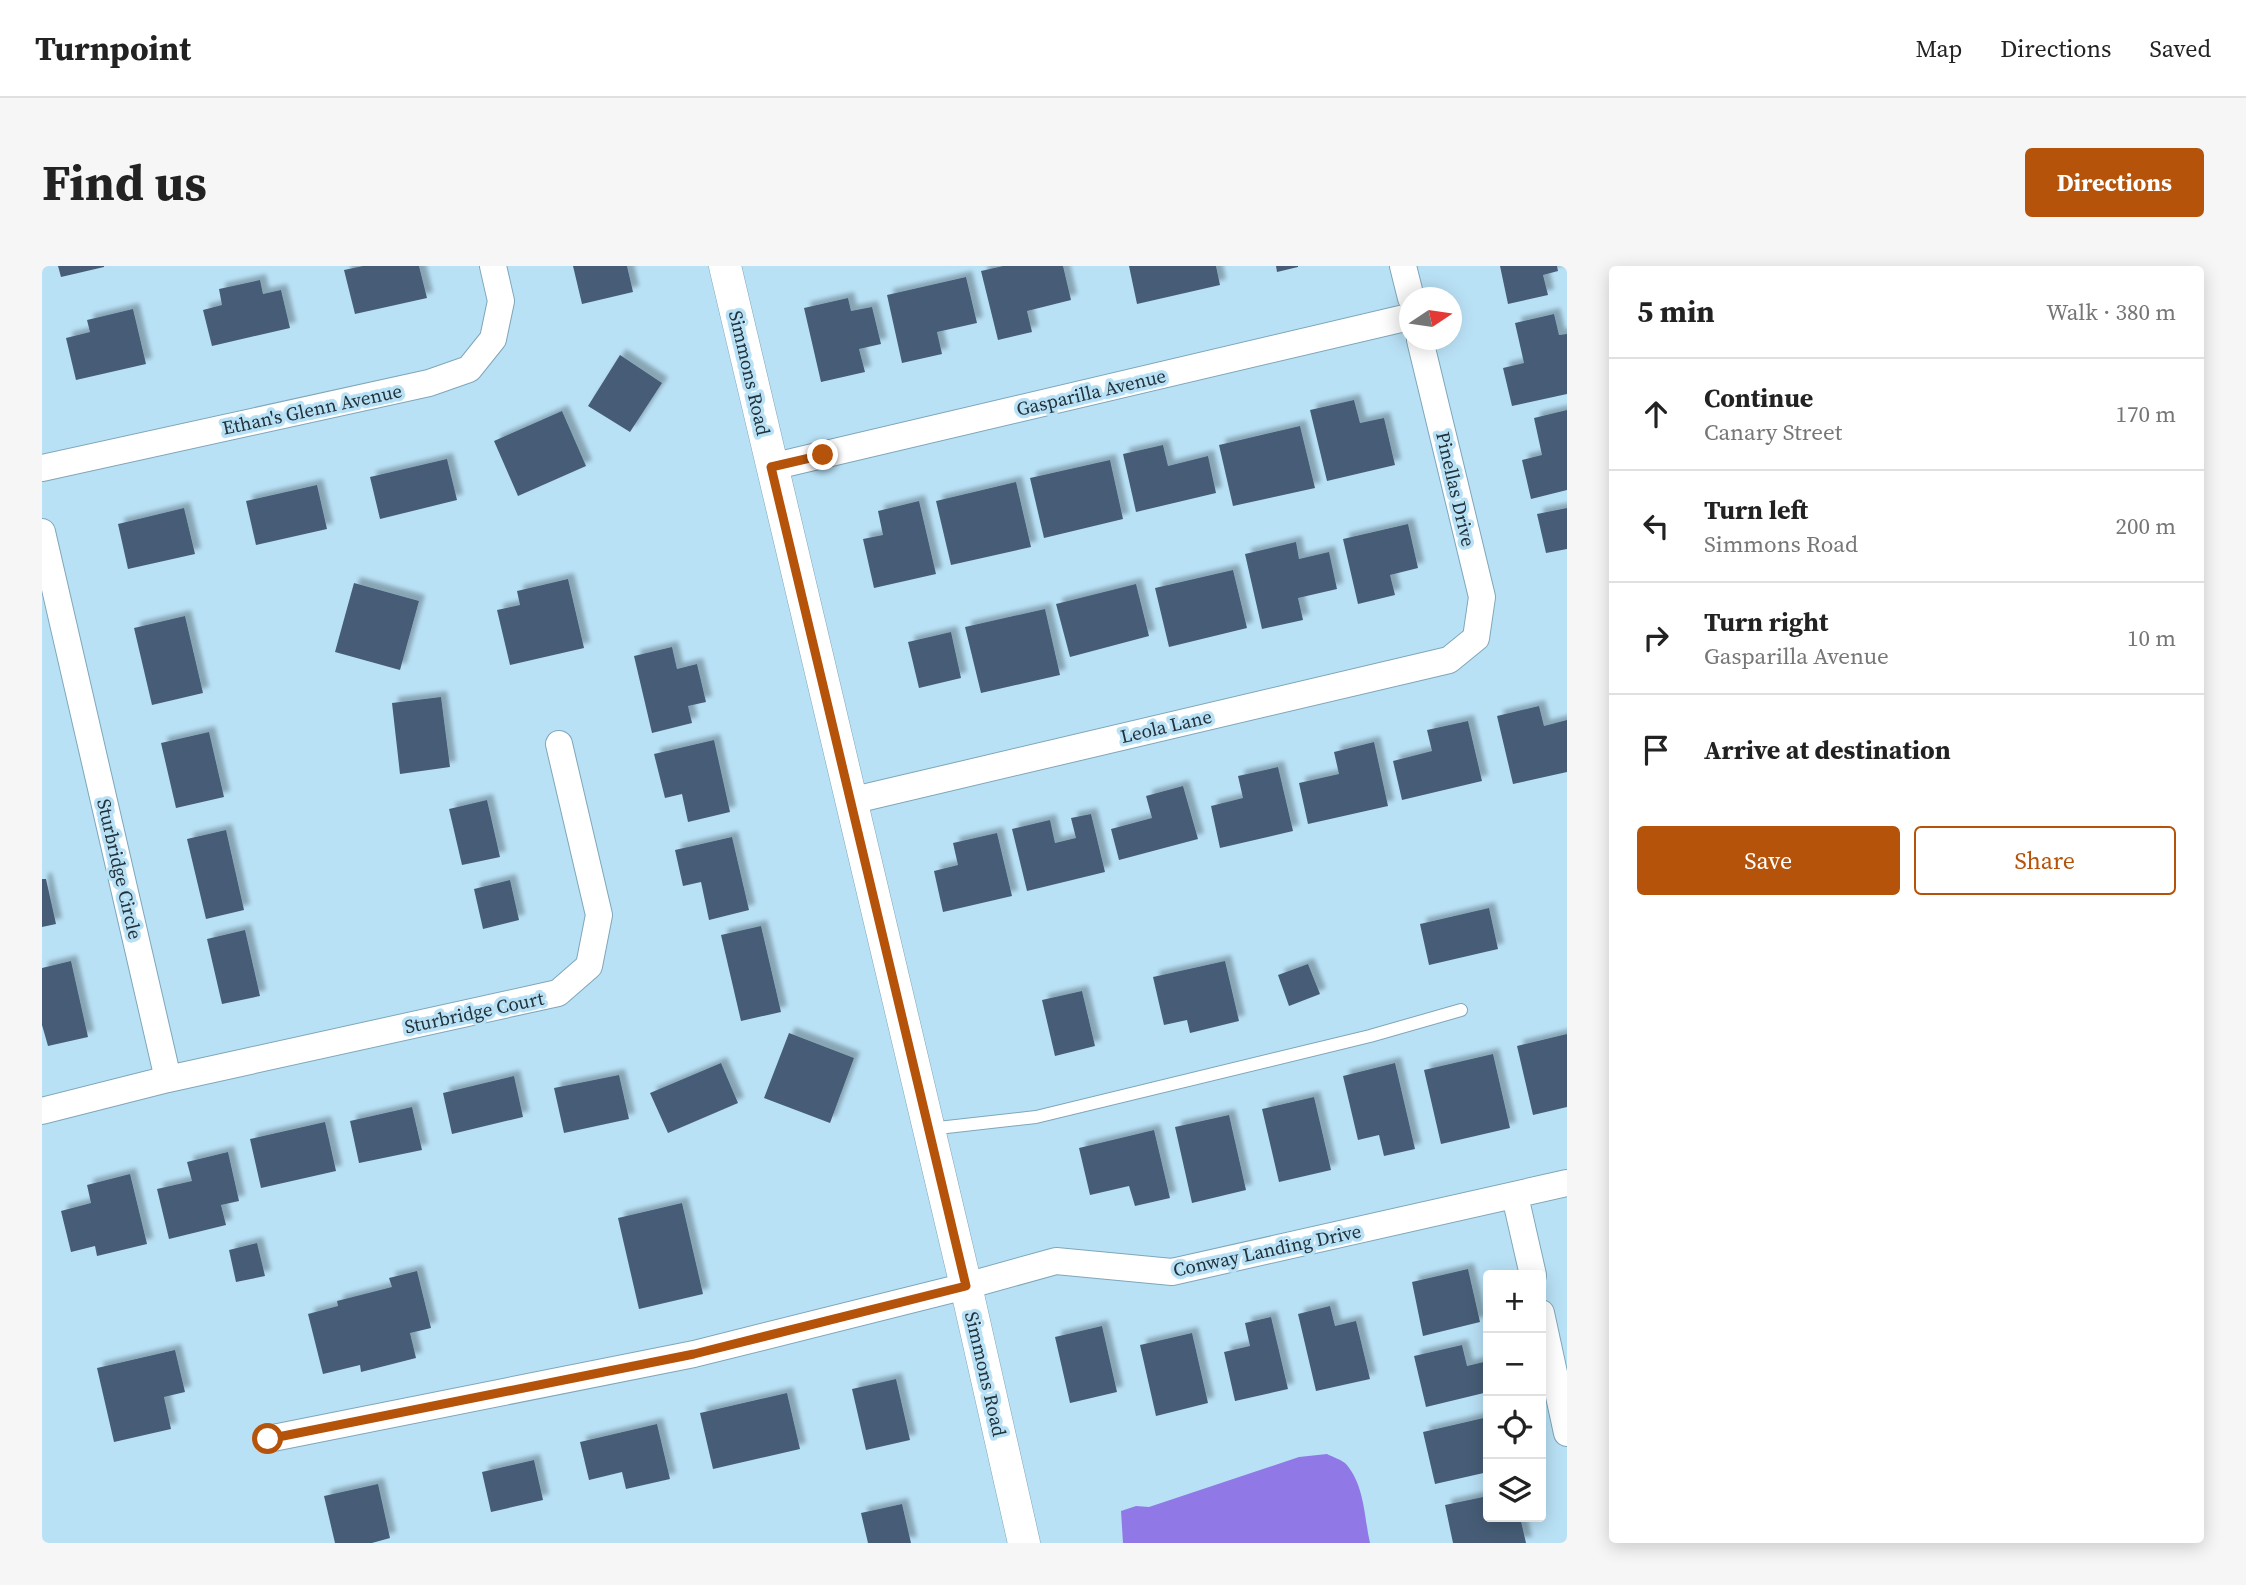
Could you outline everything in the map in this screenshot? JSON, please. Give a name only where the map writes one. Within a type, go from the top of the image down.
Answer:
[{"type":"street","name":"Ethan's Glenn Avenue","points":[[42,468],[429,383],[469,369],[493,339],[501,301],[493,266]]},
{"type":"street","name":"Simmons Road","points":[[725,266],[966,1286],[1024,1543]]},
{"type":"street","points":[[1404,266],[1408,287]]},
{"type":"street","name":"Gasparilla Avenue","points":[[771,467],[1399,319]]},
{"type":"street","name":"Pinellas Drive","points":[[1422,350],[1482,597],[1476,638]]},
{"type":"street","name":"Sturbridge Circle","points":[[42,532],[168,1079]]},
{"type":"street","name":"Leola Lane","points":[[850,801],[1449,660],[1476,638]]},
{"type":"street","name":"Sturbridge Court","points":[[168,1079],[558,993],[589,966],[599,915],[559,744]]},
{"type":"street","points":[[42,1111],[168,1079]]},
{"type":"street","name":"Conway Landing Drive","points":[[268,1439],[694,1354],[1056,1261],[1172,1272],[1567,1184]]},
{"type":"street","points":[[1515,1196],[1531,1270]]},
{"type":"street","points":[[1545,1333],[1567,1433]]},
{"type":"lane","points":[[929,1129],[1036,1117],[1370,1036],[1461,1010]]},
{"type":"shaded area","points":[[1327,1454],[1346,1464],[1357,1482],[1370,1543],[1123,1543],[1121,1511],[1136,1506],[1149,1507],[1299,1457]]},
{"type":"building","points":[[58,266],[104,266],[104,267],[61,277]]},
{"type":"building","points":[[363,266],[419,266],[427,298],[355,314],[344,270]]},
{"type":"building","points":[[573,266],[627,266],[633,292],[582,304]]},
{"type":"building","points":[[1003,266],[1063,266],[1071,300],[1027,311],[1032,332],[998,340],[981,271]]},
{"type":"building","points":[[1129,266],[1216,266],[1220,285],[1137,304]]},
{"type":"building","points":[[1276,266],[1298,266],[1298,267],[1277,272]]},
{"type":"building","points":[[1500,266],[1557,266],[1558,271],[1543,275],[1548,295],[1508,304]]},
{"type":"building","points":[[966,277],[977,323],[937,332],[942,354],[902,363],[887,295]]},
{"type":"building","points":[[260,280],[263,294],[281,290],[290,328],[212,346],[203,310],[222,305],[219,289]]},
{"type":"building","points":[[848,298],[851,311],[872,307],[881,344],[859,349],[865,372],[821,382],[804,308]]},
{"type":"building","points":[[133,309],[146,364],[76,380],[66,338],[90,332],[87,320]]},
{"type":"building","points":[[1554,314],[1559,335],[1567,334],[1567,394],[1512,406],[1503,368],[1524,363],[1515,323]]},
{"type":"building","points":[[620,355],[662,383],[630,432],[588,406]]},
{"type":"building","points":[[1354,400],[1360,423],[1384,418],[1395,465],[1327,481],[1310,410]]},
{"type":"building","points":[[1567,410],[1567,490],[1531,499],[1522,460],[1542,455],[1534,418]]},
{"type":"building","points":[[562,411],[586,466],[518,496],[494,441]]},
{"type":"building","points":[[1300,426],[1315,488],[1233,506],[1219,445]]},
{"type":"building","points":[[1163,445],[1168,466],[1208,456],[1216,493],[1136,512],[1123,454]]},
{"type":"building","points":[[447,459],[457,500],[380,519],[370,477]]},
{"type":"building","points":[[1110,460],[1123,519],[1044,538],[1030,478]]},
{"type":"building","points":[[1016,482],[1031,547],[951,565],[936,501]]},
{"type":"building","points":[[317,485],[327,529],[256,545],[246,501]]},
{"type":"building","points":[[919,501],[936,574],[874,588],[863,539],[883,535],[878,511]]},
{"type":"building","points":[[184,508],[195,554],[128,569],[118,524]]},
{"type":"building","points":[[1567,508],[1567,549],[1546,553],[1537,514]]},
{"type":"building","points":[[1408,524],[1418,568],[1390,575],[1395,595],[1358,604],[1343,539]]},
{"type":"building","points":[[1296,542],[1299,559],[1329,552],[1337,589],[1298,598],[1303,620],[1262,629],[1245,554]]},
{"type":"building","points":[[1233,570],[1247,628],[1169,647],[1155,588]]},
{"type":"building","points":[[568,579],[584,648],[510,665],[497,610],[520,605],[517,591]]},
{"type":"building","points":[[354,583],[419,601],[400,670],[335,652]]},
{"type":"building","points":[[1136,584],[1149,636],[1070,657],[1056,604]]},
{"type":"building","points":[[1045,609],[1060,675],[981,693],[965,627]]},
{"type":"building","points":[[185,616],[203,693],[152,705],[134,628]]},
{"type":"building","points":[[951,632],[961,678],[919,688],[908,642]]},
{"type":"building","points":[[672,647],[677,669],[697,664],[706,702],[688,706],[692,723],[652,733],[634,656]]},
{"type":"building","points":[[441,697],[450,767],[400,774],[392,703]]},
{"type":"building","points":[[1539,706],[1544,726],[1567,720],[1567,772],[1513,784],[1497,716]]},
{"type":"building","points":[[1468,721],[1482,781],[1402,800],[1393,761],[1432,751],[1427,730]]},
{"type":"building","points":[[209,732],[224,797],[176,808],[161,743]]},
{"type":"building","points":[[714,740],[730,812],[688,822],[682,794],[665,798],[654,754]]},
{"type":"building","points":[[1374,742],[1388,806],[1308,824],[1299,783],[1339,774],[1334,752]]},
{"type":"building","points":[[1278,767],[1293,831],[1220,848],[1211,806],[1243,798],[1238,776]]},
{"type":"building","points":[[1183,786],[1198,839],[1119,860],[1111,829],[1152,818],[1146,796]]},
{"type":"building","points":[[487,800],[500,857],[462,865],[449,809]]},
{"type":"building","points":[[1091,814],[1105,872],[1027,891],[1012,829],[1050,820],[1055,843],[1076,838],[1071,818]]},
{"type":"building","points":[[226,830],[244,910],[206,919],[187,839]]},
{"type":"building","points":[[997,833],[1012,896],[943,912],[934,871],[958,865],[953,843]]},
{"type":"building","points":[[732,837],[749,910],[709,920],[701,882],[683,886],[675,850]]},
{"type":"building","points":[[42,879],[46,879],[56,924],[42,927]]},
{"type":"building","points":[[510,880],[519,920],[483,929],[474,889]]},
{"type":"building","points":[[1489,908],[1498,949],[1429,965],[1420,924]]},
{"type":"building","points":[[761,926],[781,1012],[741,1021],[721,935]]},
{"type":"building","points":[[245,930],[260,996],[222,1004],[207,939]]},
{"type":"building","points":[[71,961],[88,1037],[48,1046],[42,1025],[42,968]]},
{"type":"building","points":[[1225,961],[1239,1021],[1190,1033],[1187,1020],[1164,1025],[1153,977]]},
{"type":"building","points":[[1308,964],[1320,994],[1289,1006],[1278,975]]},
{"type":"building","points":[[1082,991],[1095,1046],[1055,1056],[1042,1000]]},
{"type":"building","points":[[789,1033],[854,1058],[830,1123],[764,1098]]},
{"type":"building","points":[[1567,1034],[1567,1107],[1533,1115],[1517,1046]]},
{"type":"building","points":[[1493,1054],[1510,1128],[1441,1144],[1424,1070]]},
{"type":"building","points":[[721,1063],[738,1103],[668,1133],[650,1093]]},
{"type":"building","points":[[1395,1063],[1415,1149],[1384,1156],[1379,1135],[1358,1140],[1343,1076]]},
{"type":"building","points":[[619,1075],[629,1119],[564,1133],[554,1088]]},
{"type":"building","points":[[514,1076],[523,1117],[452,1134],[443,1093]]},
{"type":"building","points":[[1314,1097],[1331,1170],[1279,1182],[1262,1109]]},
{"type":"building","points":[[412,1107],[422,1150],[359,1163],[350,1121]]},
{"type":"building","points":[[1229,1115],[1246,1190],[1192,1203],[1175,1127]]},
{"type":"building","points":[[325,1122],[336,1171],[261,1188],[250,1139]]},
{"type":"building","points":[[1154,1130],[1170,1198],[1135,1206],[1129,1186],[1090,1195],[1079,1148]]},
{"type":"building","points":[[228,1152],[239,1201],[221,1205],[226,1225],[169,1239],[157,1189],[192,1181],[187,1162]]},
{"type":"building","points":[[130,1174],[147,1244],[97,1256],[95,1246],[71,1252],[61,1211],[91,1203],[87,1185]]},
{"type":"building","points":[[682,1203],[703,1294],[639,1309],[618,1218]]},
{"type":"building","points":[[257,1243],[265,1276],[236,1282],[229,1250]]},
{"type":"building","points":[[1468,1269],[1480,1322],[1423,1336],[1412,1282]]},
{"type":"building","points":[[417,1271],[431,1328],[410,1333],[416,1358],[361,1372],[360,1365],[323,1374],[308,1314],[338,1306],[337,1301],[392,1287],[389,1278]]},
{"type":"building","points":[[1330,1306],[1335,1326],[1356,1321],[1370,1379],[1316,1391],[1298,1314]]},
{"type":"building","points":[[1271,1317],[1288,1389],[1235,1401],[1224,1352],[1250,1346],[1245,1323]]},
{"type":"building","points":[[1102,1326],[1117,1392],[1070,1403],[1055,1337]]},
{"type":"building","points":[[1192,1333],[1208,1403],[1156,1416],[1140,1345]]},
{"type":"building","points":[[1462,1345],[1467,1366],[1483,1362],[1483,1393],[1426,1407],[1414,1356]]},
{"type":"building","points":[[175,1350],[185,1392],[164,1397],[171,1429],[114,1442],[97,1368]]},
{"type":"building","points":[[896,1379],[910,1440],[866,1450],[852,1389]]},
{"type":"building","points":[[787,1393],[800,1449],[713,1469],[700,1413]]},
{"type":"building","points":[[1483,1418],[1483,1473],[1435,1484],[1423,1432]]},
{"type":"building","points":[[657,1424],[670,1479],[626,1489],[622,1472],[589,1480],[580,1442]]},
{"type":"building","points":[[534,1460],[543,1500],[491,1512],[482,1472]]},
{"type":"building","points":[[378,1484],[390,1538],[372,1543],[335,1543],[324,1496]]},
{"type":"building","points":[[1483,1497],[1483,1522],[1521,1522],[1526,1543],[1453,1543],[1445,1505]]},
{"type":"building","points":[[902,1504],[911,1543],[868,1543],[861,1513]]},
{"type":"route","points":[[268,1439],[694,1354],[966,1286],[771,467],[823,455]]}]
